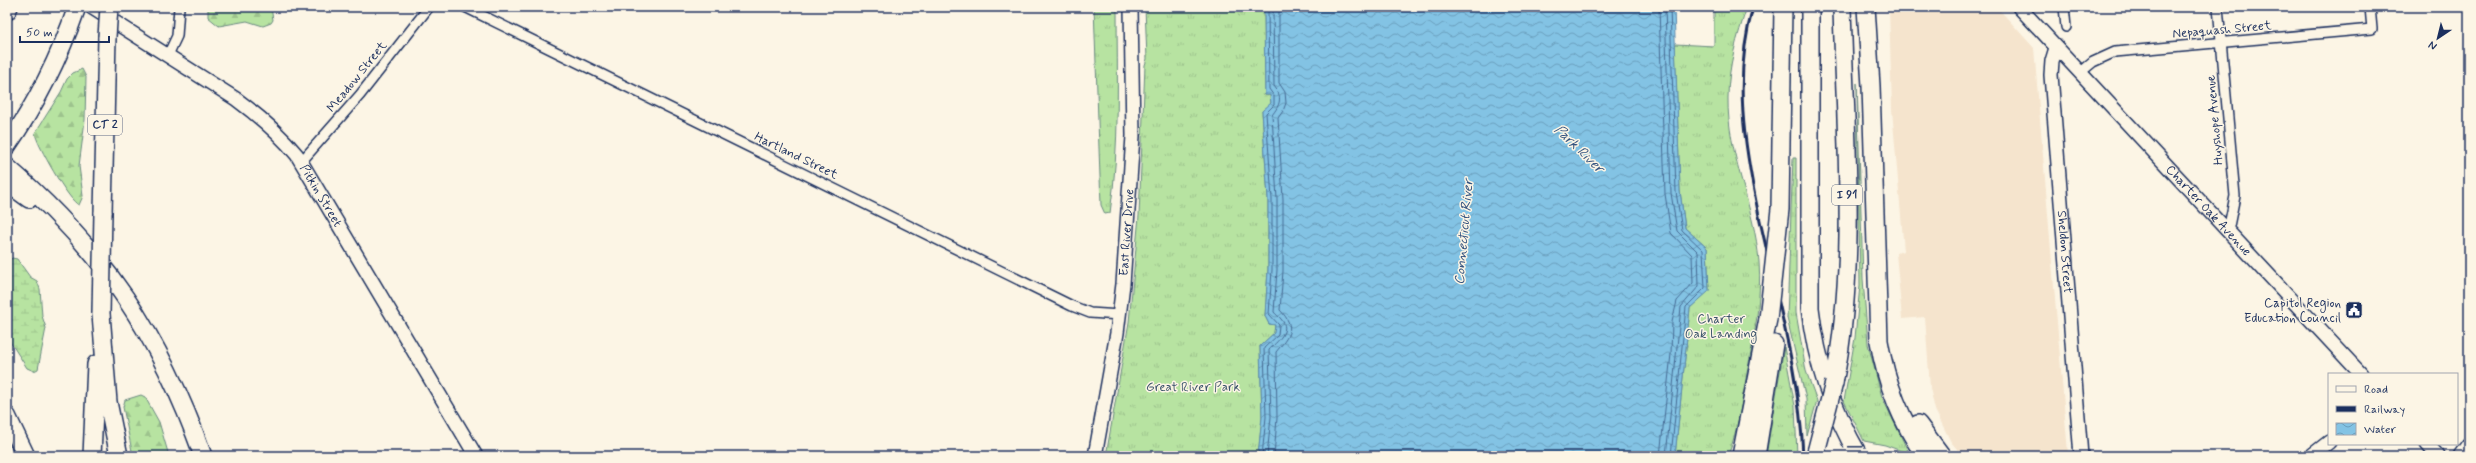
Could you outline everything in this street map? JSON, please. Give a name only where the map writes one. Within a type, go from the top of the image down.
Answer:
[{"type":"highway","points":[[7,11],[9,7]]},
{"type":"highway","name":"CT 2","points":[[109,7],[100,314],[107,396],[119,456]]},
{"type":"highway","points":[[1741,456],[1754,430],[1774,350],[1773,334],[1768,319],[1780,209],[1783,7]]},
{"type":"highway","points":[[1810,7],[1808,289],[1813,335],[1827,389],[1859,456]]},
{"type":"highway","name":"I 91","points":[[1815,456],[1837,369],[1848,274],[1842,7]]},
{"type":"highway","points":[[1866,7],[1871,86],[1876,279],[1880,342],[1886,374],[1895,400],[1909,430],[1925,456]]},
{"type":"highway","points":[[8,145],[46,80],[76,11]]},
{"type":"highway","points":[[7,167],[48,205],[83,241],[122,289],[150,334],[172,376],[203,456]]},
{"type":"highway","points":[[7,183],[83,241]]},
{"type":"highway","points":[[92,456],[95,376],[100,314]]},
{"type":"highway","points":[[1880,342],[1888,353],[1896,382],[1908,407],[1942,456]]},
{"type":"highway","points":[[7,416],[26,456]]},
{"type":"highway","points":[[1754,430],[1756,456]]},
{"type":"highway","points":[[1848,456],[1863,456]]},
{"type":"main road","points":[[2461,456],[2469,445]]},
{"type":"street","name":"Pitkin Street","points":[[91,7],[168,55],[255,113],[288,145],[301,162],[476,456]]},
{"type":"street","points":[[168,55],[176,36],[179,7]]},
{"type":"street","name":"Meadow Street","points":[[301,162],[356,100],[429,7]]},
{"type":"street","name":"Hartland Street","points":[[464,7],[1072,306],[1090,313],[1120,315]]},
{"type":"street","name":"East River Drive","points":[[1095,456],[1120,315],[1133,136],[1131,7]]},
{"type":"street","name":"Charter Oak Avenue","points":[[2019,7],[2360,373]]},
{"type":"street","points":[[2064,7],[2066,27]]},
{"type":"street","name":"Huyshope Avenue","points":[[2218,7],[2235,196],[2228,230]]},
{"type":"street","name":"Nepaquash Street","points":[[2081,72],[2093,62],[2115,52],[2372,29],[2370,7]]},
{"type":"street","name":"Sheldon Street","points":[[2056,48],[2052,61],[2051,76],[2081,456]]},
{"type":"street","points":[[2311,456],[2328,443]]},
{"type":"street","points":[[2428,445],[2438,456]]},
{"type":"shaded area","points":[[1889,7],[1997,7],[2034,48],[2068,453],[2066,456],[1963,456],[1951,442],[1935,410],[1930,388],[1925,317],[1902,319],[1896,253],[1904,251],[1892,110]]},
{"type":"green space","points":[[208,7],[271,7],[273,20],[271,23],[263,26],[247,21],[219,26],[208,17]]},
{"type":"green space","points":[[1094,7],[1117,7],[1117,136],[1110,213],[1105,214],[1101,205]]},
{"type":"green space","name":"Great River Park","points":[[1145,7],[1264,7],[1265,95],[1270,95],[1271,104],[1262,111],[1268,198],[1268,270],[1265,316],[1269,324],[1275,324],[1274,333],[1260,346],[1262,417],[1258,456],[1106,456],[1129,322],[1139,216],[1145,65],[1147,59]]},
{"type":"green space","name":"Charter Oak Landing","points":[[1714,7],[1747,7],[1731,63],[1728,98],[1732,140],[1756,241],[1760,276],[1758,304],[1755,332],[1739,415],[1728,456],[1675,456],[1690,308],[1709,290],[1707,248],[1685,228],[1680,191],[1675,44],[1714,46]]},
{"type":"green space","points":[[82,69],[86,77],[85,120],[79,166],[83,196],[79,205],[61,184],[41,148],[35,133],[61,92],[67,79],[73,73]]},
{"type":"green space","points":[[1857,83],[1863,279],[1868,344],[1882,397],[1908,451],[1907,453],[1885,445],[1864,441],[1844,401],[1855,338],[1860,285]]},
{"type":"green space","points":[[1793,158],[1796,158],[1796,313],[1806,371],[1817,401],[1807,436],[1806,399],[1787,318]]},
{"type":"green space","points":[[12,258],[17,259],[30,277],[37,281],[40,289],[42,316],[46,328],[38,369],[34,371],[27,368],[7,337],[7,263]]},
{"type":"green space","points":[[1784,347],[1795,406],[1797,456],[1766,456]]},
{"type":"green space","points":[[141,395],[145,397],[159,422],[169,456],[133,456],[123,407],[125,400]]},
{"type":"water","points":[[1264,7],[1674,7],[1680,191],[1685,228],[1707,248],[1709,291],[1690,308],[1675,456],[1258,456],[1262,417],[1260,346],[1274,333],[1275,325],[1269,324],[1265,316],[1268,270],[1268,198],[1262,111],[1271,103],[1270,95],[1265,95]]},
{"type":"railway","points":[[1753,7],[1743,60],[1742,86],[1745,137],[1759,216],[1780,305],[1792,365],[1801,426],[1803,456]]},
{"type":"place","name":"Capitol Region Education Council","points":[[2354,310]]},
{"type":"water label","name":"Park River","points":[[1579,149]]},
{"type":"water label","name":"Connecticut River","points":[[1464,232]]}]
